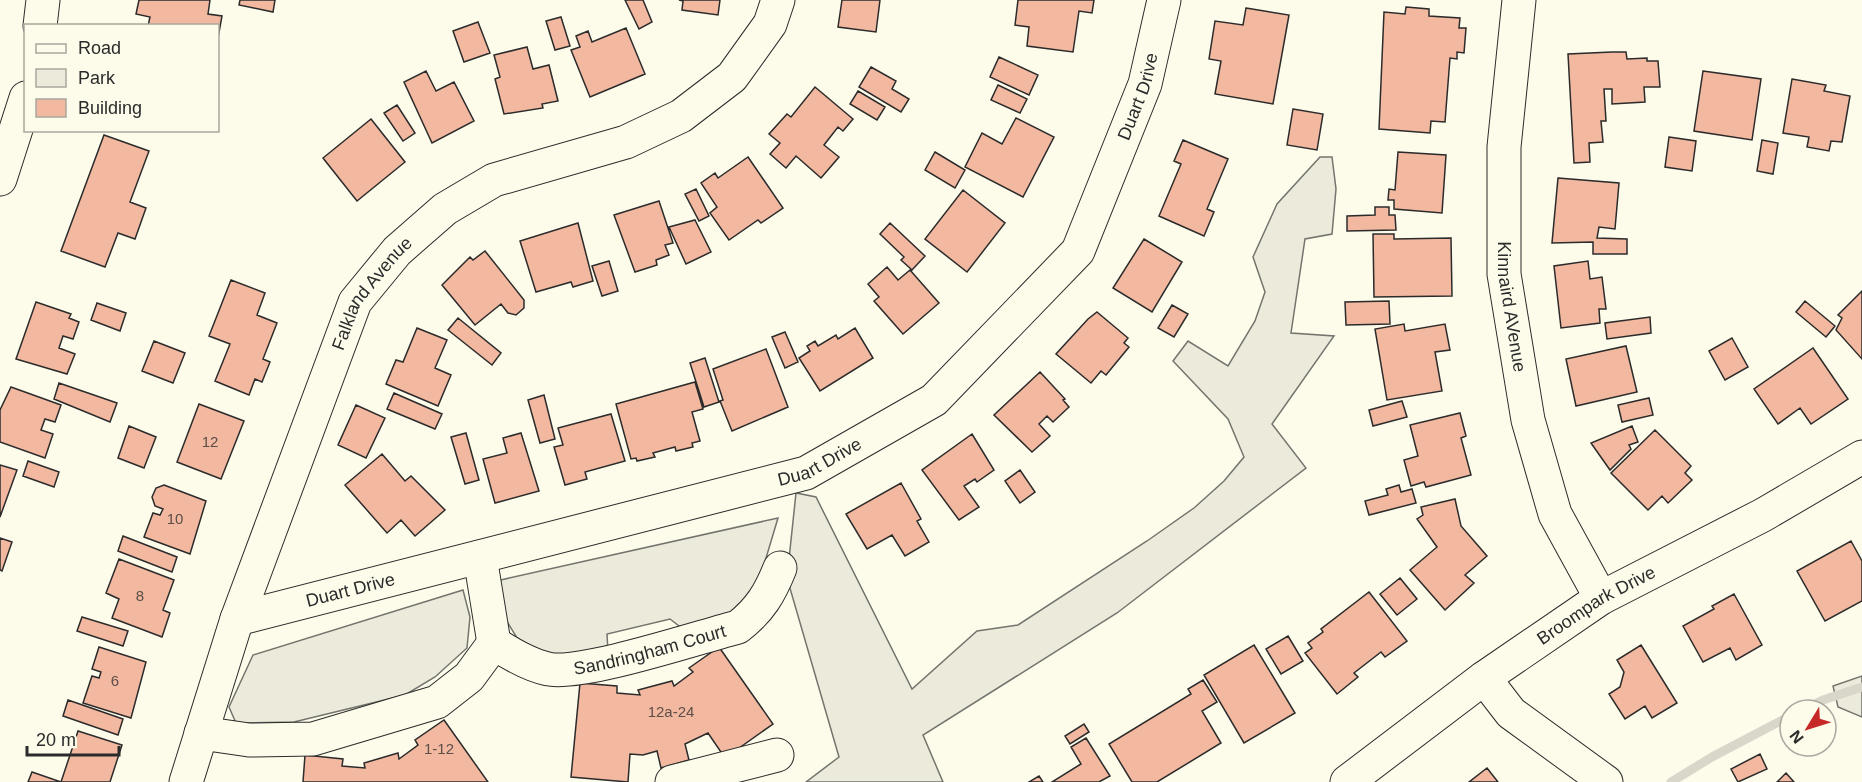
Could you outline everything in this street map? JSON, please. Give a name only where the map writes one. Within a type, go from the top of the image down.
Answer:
[{"type":"street","points":[[40,24],[43,0]]},
{"type":"street","name":"Falkland Avenue","points":[[186,782],[237,619],[355,302],[397,251],[445,209],[494,180],[626,142],[681,116],[732,77],[770,24],[778,0]]},
{"type":"street","name":"Duart Drive","points":[[237,619],[806,472],[934,400],[1078,251],[1145,84],[1164,0]]},
{"type":"street","name":"Kinnaird AVenue","points":[[1519,0],[1504,147],[1504,274],[1528,420],[1555,514],[1601,598]]},
{"type":"street","points":[[0,179],[7,131],[24,101]]},
{"type":"street","name":"Broompark Drive","points":[[1347,782],[1484,678],[1601,598],[1763,515],[1862,457]]},
{"type":"street","points":[[201,733],[249,740],[313,739],[437,702],[469,677],[494,643],[480,557]]},
{"type":"street","name":"Sandringham Court","points":[[494,643],[509,653],[549,669],[587,666],[738,627],[755,614],[769,595],[780,568]]},
{"type":"street","points":[[1484,678],[1511,713],[1606,782]]},
{"type":"street","points":[[672,782],[777,755]]},
{"type":"green space","points":[[1320,157],[1332,157],[1336,189],[1332,234],[1305,239],[1291,333],[1334,336],[1272,424],[1306,468],[1117,613],[923,735],[943,782],[806,782],[839,757],[787,578],[796,493],[816,497],[912,689],[977,631],[1018,625],[1194,508],[1224,481],[1244,457],[1228,419],[1173,361],[1188,341],[1228,366],[1255,321],[1265,292],[1253,257],[1277,204]]},
{"type":"green space","points":[[778,518],[757,588],[742,614],[683,629],[670,619],[607,634],[608,652],[552,659],[517,638],[500,610],[496,581]]},
{"type":"green space","points":[[463,590],[470,617],[467,648],[435,677],[405,695],[294,722],[236,723],[229,707],[253,655]]},
{"type":"green space","points":[[1862,676],[1862,717],[1838,707],[1838,698],[1836,698],[1833,686]]},
{"type":"building","points":[[139,0],[210,0],[208,14],[222,16],[219,32],[219,24],[148,24],[150,17],[136,14]]},
{"type":"building","points":[[240,0],[275,0],[273,12],[239,5]]},
{"type":"building","points":[[625,0],[643,0],[652,22],[639,29]]},
{"type":"building","points":[[679,0],[720,0],[718,15],[682,10],[683,1]]},
{"type":"building","points":[[842,0],[880,0],[876,32],[838,27]]},
{"type":"building","points":[[1018,0],[1094,0],[1092,13],[1079,11],[1073,52],[1027,46],[1029,27],[1015,25]]},
{"type":"building","points":[[1406,7],[1429,9],[1429,16],[1460,18],[1459,28],[1466,28],[1464,53],[1457,52],[1457,59],[1450,58],[1445,122],[1431,121],[1430,133],[1379,129],[1384,12],[1405,14]]},
{"type":"building","points":[[1246,8],[1289,15],[1273,104],[1215,94],[1221,61],[1209,59],[1215,21],[1243,25]]},
{"type":"building","points":[[561,17],[570,46],[555,50],[546,21]]},
{"type":"building","points":[[478,22],[490,53],[464,62],[453,31]]},
{"type":"building","points":[[626,28],[645,74],[590,97],[571,50],[580,47],[576,36],[588,31],[592,42]]},
{"type":"building","points":[[527,47],[533,69],[549,65],[558,101],[542,104],[543,108],[504,114],[495,79],[500,77],[494,55]]},
{"type":"building","points":[[1626,52],[1627,59],[1647,58],[1647,61],[1658,61],[1660,87],[1644,87],[1645,102],[1612,104],[1612,89],[1604,89],[1606,121],[1601,121],[1603,142],[1589,143],[1590,162],[1574,163],[1568,54]]},
{"type":"building","points":[[999,57],[1038,75],[1029,95],[990,77]]},
{"type":"building","points":[[871,67],[896,81],[892,89],[909,99],[901,112],[859,87]]},
{"type":"building","points":[[426,71],[436,91],[454,82],[474,121],[432,143],[404,82]]},
{"type":"building","points":[[1703,71],[1761,79],[1752,140],[1694,131]]},
{"type":"building","points":[[1792,79],[1826,85],[1824,91],[1850,96],[1842,142],[1831,141],[1829,151],[1807,147],[1809,137],[1783,133]]},
{"type":"building","points":[[998,85],[1027,99],[1020,113],[991,100]]},
{"type":"building","points":[[815,87],[853,119],[843,131],[838,127],[824,145],[839,157],[821,178],[796,156],[786,168],[770,154],[780,143],[769,134],[787,114],[791,117]]},
{"type":"building","points":[[858,91],[885,107],[877,120],[850,104]]},
{"type":"building","points":[[397,105],[415,133],[403,141],[384,113]]},
{"type":"building","points":[[1293,109],[1323,114],[1317,150],[1287,145]]},
{"type":"building","points":[[1016,118],[1054,137],[1023,197],[965,167],[982,133],[1002,144]]},
{"type":"building","points":[[371,119],[405,162],[357,201],[323,158]]},
{"type":"building","points":[[104,135],[149,151],[130,202],[146,208],[135,239],[118,233],[105,267],[61,251]]},
{"type":"building","points":[[1669,137],[1696,141],[1692,171],[1665,167]]},
{"type":"building","points":[[1183,140],[1228,159],[1207,209],[1214,212],[1204,236],[1159,216],[1181,164],[1174,161]]},
{"type":"building","points":[[1762,140],[1778,143],[1773,174],[1757,171]]},
{"type":"building","points":[[935,152],[965,170],[955,188],[925,170]]},
{"type":"building","points":[[1398,152],[1446,155],[1442,213],[1394,209],[1394,200],[1388,200],[1389,189],[1395,190]]},
{"type":"building","points":[[748,157],[783,208],[761,223],[758,220],[729,240],[710,213],[717,207],[701,183],[715,173],[718,178]]},
{"type":"building","points":[[1558,178],[1619,183],[1615,229],[1599,227],[1597,238],[1627,239],[1627,254],[1593,254],[1593,242],[1552,243]]},
{"type":"building","points":[[696,189],[709,216],[699,221],[685,194]]},
{"type":"building","points":[[963,190],[1005,223],[967,272],[925,239]]},
{"type":"building","points":[[659,201],[673,243],[665,245],[669,255],[656,260],[657,265],[635,272],[614,215]]},
{"type":"building","points":[[1375,207],[1389,207],[1389,215],[1395,215],[1396,230],[1347,231],[1347,216],[1375,215]]},
{"type":"building","points":[[695,220],[711,252],[686,264],[669,227]]},
{"type":"building","points":[[578,223],[593,281],[573,287],[571,282],[536,292],[520,241]]},
{"type":"building","points":[[890,223],[925,256],[912,270],[901,260],[904,257],[880,234]]},
{"type":"building","points":[[1373,234],[1394,234],[1394,239],[1451,238],[1452,296],[1374,297]]},
{"type":"building","points":[[1144,239],[1182,262],[1152,312],[1113,288]]},
{"type":"building","points":[[485,251],[524,300],[524,308],[516,315],[508,313],[501,304],[475,325],[442,285],[470,257],[473,260]]},
{"type":"building","points":[[609,261],[618,291],[602,296],[592,266]]},
{"type":"building","points":[[1588,261],[1590,279],[1602,277],[1606,309],[1599,309],[1600,323],[1561,328],[1554,266]]},
{"type":"building","points":[[887,267],[898,280],[910,270],[939,303],[903,334],[874,301],[879,297],[868,284]]},
{"type":"building","points":[[231,280],[265,293],[257,315],[277,323],[263,359],[270,362],[262,382],[255,379],[249,395],[215,381],[230,344],[209,336]]},
{"type":"building","points":[[1862,291],[1862,359],[1836,330],[1842,318],[1838,315]]},
{"type":"building","points":[[1389,301],[1390,324],[1346,325],[1345,302]]},
{"type":"building","points":[[1805,301],[1835,326],[1826,337],[1796,312]]},
{"type":"building","points":[[36,302],[71,314],[69,318],[79,322],[73,339],[63,336],[59,348],[75,354],[67,374],[16,359]]},
{"type":"building","points":[[97,303],[126,313],[120,331],[91,320]]},
{"type":"building","points":[[1172,305],[1188,314],[1174,337],[1158,328]]},
{"type":"building","points":[[1097,312],[1128,338],[1124,343],[1129,347],[1106,375],[1101,371],[1091,383],[1056,354]]},
{"type":"building","points":[[1650,317],[1651,333],[1607,339],[1605,323]]},
{"type":"building","points":[[458,318],[501,353],[492,365],[448,330]]},
{"type":"building","points":[[1404,324],[1405,331],[1445,324],[1450,350],[1435,352],[1442,391],[1387,400],[1375,329]]},
{"type":"building","points":[[417,328],[447,340],[435,368],[451,375],[438,406],[386,384],[396,360],[403,362]]},
{"type":"building","points":[[855,328],[873,358],[820,391],[799,358],[810,351],[807,346],[815,341],[818,346],[836,335],[838,339]]},
{"type":"building","points":[[785,332],[798,362],[785,368],[772,337]]},
{"type":"building","points":[[1732,338],[1748,367],[1725,380],[1709,351]]},
{"type":"building","points":[[154,341],[185,353],[173,383],[142,371]]},
{"type":"building","points":[[1626,346],[1637,392],[1576,406],[1566,359]]},
{"type":"building","points":[[1813,348],[1848,399],[1811,424],[1800,408],[1778,424],[1754,389]]},
{"type":"building","points":[[766,349],[788,407],[732,431],[720,401],[723,400],[713,369]]},
{"type":"building","points":[[705,358],[719,402],[704,407],[690,363]]},
{"type":"building","points":[[1040,372],[1065,399],[1063,400],[1069,407],[1053,422],[1047,416],[1039,424],[1050,436],[1032,452],[994,415]]},
{"type":"building","points":[[695,382],[703,409],[692,412],[700,441],[692,443],[693,447],[676,451],[675,447],[653,453],[655,457],[637,461],[636,458],[631,459],[616,404]]},
{"type":"building","points":[[59,383],[117,403],[110,422],[54,399]]},
{"type":"building","points":[[11,387],[61,405],[55,422],[45,419],[41,430],[53,434],[45,458],[0,442],[0,410]]},
{"type":"building","points":[[394,393],[442,414],[435,429],[387,409]]},
{"type":"building","points":[[544,395],[555,439],[540,443],[528,400]]},
{"type":"building","points":[[1649,398],[1653,415],[1622,422],[1618,405]]},
{"type":"building","points":[[1402,401],[1407,417],[1373,426],[1369,410]]},
{"type":"building","points":[[199,404],[244,421],[221,479],[177,462]]},
{"type":"building","points":[[356,405],[385,418],[366,458],[338,445]]},
{"type":"building","points":[[1460,413],[1466,436],[1461,438],[1471,475],[1426,487],[1424,482],[1411,486],[1404,460],[1418,456],[1410,425]]},
{"type":"building","points":[[611,414],[625,461],[585,472],[587,479],[565,485],[554,447],[563,445],[558,428]]},
{"type":"building","points":[[129,426],[156,437],[144,468],[118,458]]},
{"type":"building","points":[[1632,426],[1638,442],[1629,445],[1631,449],[1610,470],[1591,443]]},
{"type":"building","points":[[1655,430],[1691,466],[1685,473],[1692,480],[1668,503],[1662,496],[1648,510],[1611,473]]},
{"type":"building","points":[[466,433],[479,480],[465,484],[451,437]]},
{"type":"building","points":[[521,433],[539,491],[495,503],[483,459],[507,453],[503,438]]},
{"type":"building","points":[[972,434],[994,470],[977,482],[975,479],[964,486],[979,507],[959,520],[922,470]]},
{"type":"building","points":[[382,454],[405,481],[411,476],[445,510],[415,536],[401,520],[387,533],[345,485]]},
{"type":"building","points":[[28,461],[59,472],[54,487],[23,476]]},
{"type":"building","points":[[0,465],[17,470],[0,517]]},
{"type":"building","points":[[1020,470],[1035,492],[1020,503],[1005,481]]},
{"type":"building","points":[[901,483],[921,519],[917,521],[929,542],[905,556],[892,535],[867,549],[846,514]]},
{"type":"building","points":[[164,485],[206,501],[190,554],[144,537],[153,513],[160,515],[163,509],[155,506],[152,497],[156,488]]},
{"type":"building","points":[[1399,485],[1401,492],[1412,489],[1416,503],[1369,515],[1365,501],[1388,495],[1386,489]]},
{"type":"building","points":[[1455,499],[1461,526],[1487,556],[1465,575],[1474,583],[1445,610],[1410,570],[1437,547],[1417,519],[1423,515],[1421,507]]},
{"type":"building","points":[[123,536],[177,557],[172,572],[118,551]]},
{"type":"building","points":[[0,538],[12,542],[2,571],[0,570]]},
{"type":"building","points":[[1851,541],[1862,561],[1862,601],[1825,621],[1797,571]]},
{"type":"building","points":[[119,559],[174,580],[163,610],[170,613],[162,637],[112,618],[119,599],[106,593]]},
{"type":"building","points":[[1400,578],[1417,599],[1397,615],[1380,594]]},
{"type":"building","points":[[1369,592],[1407,641],[1385,657],[1381,652],[1354,673],[1358,677],[1337,694],[1305,653],[1312,648],[1308,643],[1323,632],[1321,629]]},
{"type":"building","points":[[1734,594],[1762,645],[1736,660],[1730,648],[1703,662],[1683,626],[1714,609],[1712,606]]},
{"type":"building","points":[[82,617],[128,631],[123,646],[77,631]]},
{"type":"building","points":[[1288,636],[1303,661],[1281,674],[1266,649]]},
{"type":"building","points":[[1254,645],[1295,713],[1244,743],[1204,675]]},
{"type":"building","points":[[1641,645],[1677,703],[1652,718],[1645,706],[1625,719],[1609,694],[1620,687],[1624,672],[1617,660]]},
{"type":"building","points":[[99,647],[146,662],[131,718],[83,703],[92,676],[99,678],[101,672],[92,669]]},
{"type":"building","points":[[719,647],[773,724],[725,758],[708,733],[685,744],[689,760],[661,768],[657,751],[643,755],[630,754],[628,782],[571,777],[580,683],[617,686],[617,693],[640,695],[638,690],[672,681],[674,686],[693,672],[689,668]]},
{"type":"building","points":[[1203,680],[1217,702],[1202,711],[1221,743],[1157,782],[1132,782],[1109,744],[1191,694],[1188,689]]},
{"type":"building","points":[[68,700],[123,719],[118,735],[63,716]]},
{"type":"building","points":[[444,720],[488,782],[303,782],[305,755],[343,759],[342,766],[365,768],[364,763],[398,753],[399,759],[418,745],[415,740]]},
{"type":"building","points":[[1084,724],[1089,732],[1070,744],[1065,736]]},
{"type":"building","points":[[78,731],[122,745],[110,782],[61,782]]},
{"type":"building","points":[[1086,738],[1110,776],[1099,782],[1052,782],[1081,764],[1071,747]]},
{"type":"building","points":[[1760,754],[1767,769],[1738,782],[1731,769]]},
{"type":"building","points":[[1487,768],[1498,782],[1469,782]]},
{"type":"building","points":[[32,772],[61,782],[28,782]]},
{"type":"building","points":[[1786,773],[1794,782],[1777,782]]},
{"type":"building","points":[[1039,776],[1043,782],[1029,782]]},
{"type":"waterway","points":[[1829,698],[1862,687]]},
{"type":"waterway","points":[[1671,782],[1712,757],[1778,722]]}]
